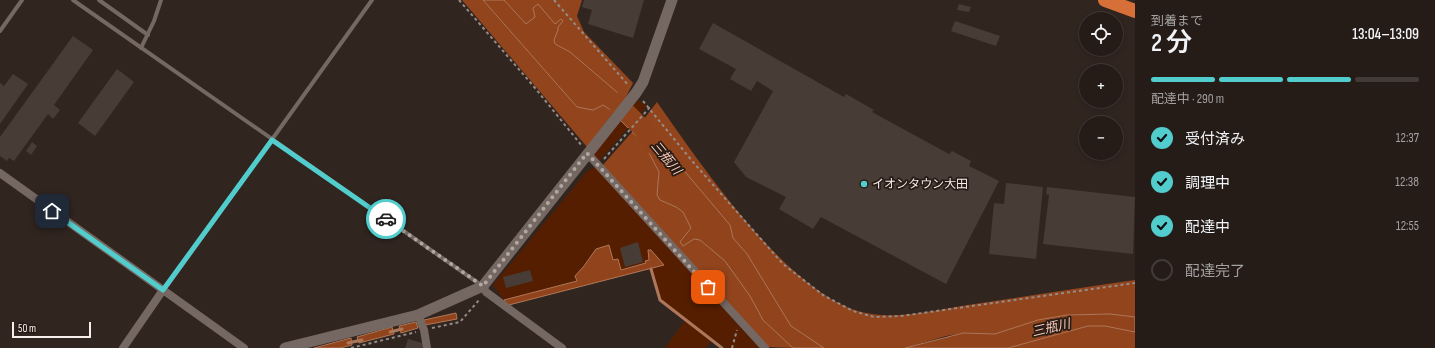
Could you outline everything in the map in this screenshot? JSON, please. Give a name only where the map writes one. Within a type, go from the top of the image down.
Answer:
[{"type":"highway","points":[[1105,0],[1135,11]]},
{"type":"street","points":[[285,348],[419,317],[484,289],[587,153],[635,95],[643,82],[672,0]]},
{"type":"street","points":[[587,153],[739,322],[765,348]]},
{"type":"street","points":[[0,173],[244,348]]},
{"type":"street","points":[[484,289],[562,348]]},
{"type":"street","points":[[123,348],[163,290]]},
{"type":"street","points":[[419,317],[424,330],[427,348]]},
{"type":"lane","points":[[0,31],[22,0]]},
{"type":"lane","points":[[73,0],[484,289]]},
{"type":"lane","points":[[99,0],[148,35]]},
{"type":"lane","points":[[141,48],[148,35],[161,0]]},
{"type":"lane","points":[[163,290],[372,0]]},
{"type":"path","points":[[459,0],[535,88],[587,153]]},
{"type":"path","points":[[554,0],[635,95],[650,107],[693,162],[783,264],[822,295],[853,311],[874,317],[901,316],[1135,283]]},
{"type":"path","points":[[598,165],[650,107]]},
{"type":"path","points":[[352,348],[460,322],[484,289]]},
{"type":"path","points":[[732,348],[739,322]]},
{"type":"shaded area","points":[[462,0],[483,0],[577,107],[593,110],[603,105],[614,112],[587,147]]},
{"type":"shaded area","points":[[504,0],[582,0],[577,16],[584,32],[633,83],[625,99],[570,52],[555,44],[554,40],[561,19],[555,25],[535,17],[526,24]]},
{"type":"shaded area","points":[[638,100],[647,106],[639,115],[632,107]]},
{"type":"shaded area","points":[[657,102],[697,159],[749,225],[778,256],[807,282],[837,302],[866,313],[878,315],[904,315],[1135,280],[1135,317],[1110,314],[1067,315],[1038,320],[995,334],[963,333],[946,336],[905,348],[824,348],[791,326],[747,254],[733,238],[730,225],[664,147],[644,119]]},
{"type":"shaded area","points":[[621,121],[628,128],[598,162],[593,156]]},
{"type":"shaded area","points":[[632,132],[645,145],[659,172],[657,195],[660,200],[683,212],[691,228],[680,242],[683,246],[694,239],[700,240],[725,261],[750,296],[763,320],[793,348],[768,347],[602,166]]},
{"type":"shaded area","points":[[596,167],[760,348],[726,348],[713,339],[706,348],[665,348],[686,319],[661,300],[652,268],[664,265],[649,260],[646,263],[621,270],[613,260],[596,248],[576,276],[577,281],[504,300],[493,285],[588,170]]},
{"type":"shaded area","points":[[1088,326],[1105,326],[1135,332],[1135,348],[1008,348]]},
{"type":"water","points":[[483,0],[504,0],[526,24],[535,17],[533,8],[538,4],[555,24],[561,19],[563,21],[558,27],[554,40],[555,44],[570,52],[625,99],[614,112],[603,105],[593,110],[577,107]]},
{"type":"water","points":[[632,107],[639,115],[628,128],[621,121]]},
{"type":"water","points":[[644,119],[664,147],[730,225],[733,238],[747,254],[791,326],[824,348],[793,348],[763,320],[750,296],[725,261],[700,240],[694,239],[683,246],[680,242],[691,228],[683,212],[660,200],[657,195],[659,172],[645,145],[632,132]]},
{"type":"water","points":[[609,245],[613,260],[618,259],[621,270],[646,263],[645,261],[649,260],[648,250],[651,250],[664,265],[505,306],[504,300],[577,281],[575,276],[596,249]]},
{"type":"water","points":[[456,313],[457,319],[425,325],[424,320]]},
{"type":"water","points":[[1110,314],[1135,317],[1135,332],[1105,326],[1088,326],[1008,348],[905,348],[963,333],[995,334],[1038,320],[1067,315]]},
{"type":"water","points":[[416,322],[418,328],[401,333],[399,326]]},
{"type":"water","points":[[392,327],[394,334],[359,343],[357,337]]},
{"type":"water","points":[[351,338],[352,345],[340,348],[314,348]]},
{"type":"building","points":[[584,0],[644,0],[633,38],[588,24],[592,10],[582,7]]},
{"type":"building","points":[[959,4],[971,7],[969,12],[957,10]]},
{"type":"building","points":[[955,21],[1000,36],[996,46],[951,31]]},
{"type":"building","points":[[713,23],[844,97],[846,94],[874,110],[872,112],[949,154],[952,151],[971,161],[969,166],[999,181],[946,284],[821,217],[813,229],[779,209],[786,197],[746,177],[734,162],[773,91],[757,81],[751,91],[730,79],[736,69],[699,49]]},
{"type":"building","points":[[73,36],[93,50],[54,105],[60,110],[53,119],[48,114],[14,161],[9,158],[7,161],[0,156],[0,137]]},
{"type":"building","points":[[117,69],[134,82],[95,136],[78,123]]},
{"type":"building","points":[[13,74],[28,84],[0,124],[0,83],[4,86]]},
{"type":"building","points":[[32,142],[37,146],[31,155],[26,151]]},
{"type":"building","points":[[1006,183],[1043,187],[1036,259],[989,254],[994,203],[1004,204]]},
{"type":"building","points":[[1047,187],[1135,197],[1133,254],[1043,244],[1049,195],[1046,194]]},
{"type":"building","points":[[638,242],[643,262],[625,267],[620,248]]},
{"type":"building","points":[[530,270],[533,281],[506,288],[503,277]]},
{"type":"building","points":[[408,339],[422,343],[423,348],[405,348]]},
{"type":"waterway","name":"三瓶川","points":[[616,102],[641,127],[654,145]]},
{"type":"waterway","points":[[651,269],[660,300],[722,348]]},
{"type":"waterway","points":[[390,332],[402,329]]},
{"type":"waterway","points":[[348,343],[362,340]]},
{"type":"way so far","points":[[386,219],[483,286],[587,153],[708,287]]},
{"type":"place","name":"イオンタウン大田","points":[[864,184]]},
{"type":"route","points":[[52,211],[163,290],[272,140],[386,219]]}]
